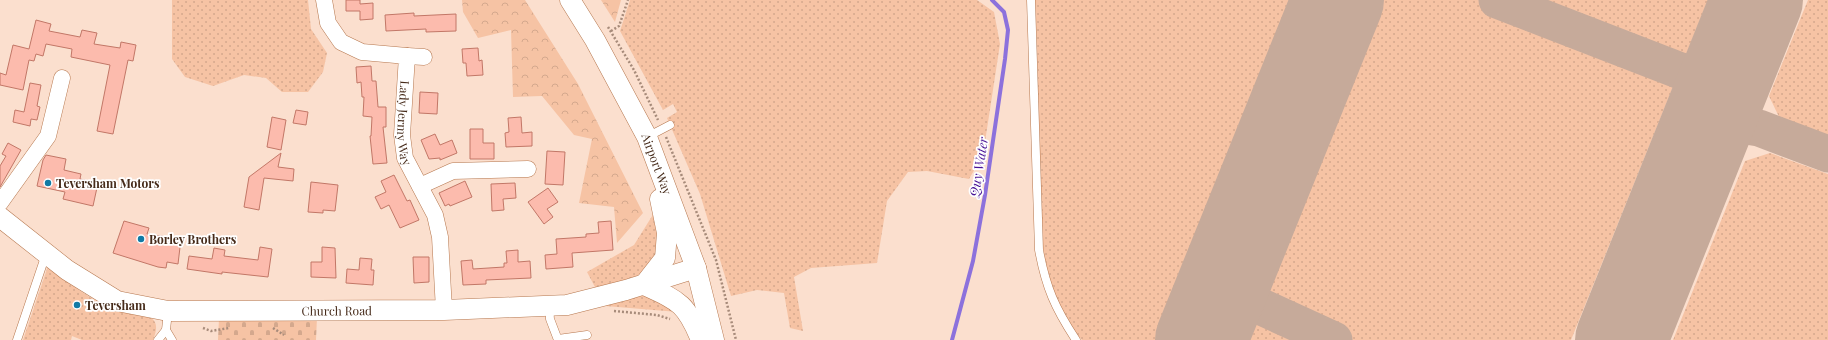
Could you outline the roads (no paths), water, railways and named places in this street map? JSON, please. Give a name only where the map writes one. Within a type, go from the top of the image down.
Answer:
[{"type":"street","points":[[324,0],[328,23],[341,42],[362,52],[424,57]]},
{"type":"street","name":"Airport Way","points":[[570,0],[595,40],[646,137],[696,268],[714,340]]},
{"type":"street","name":"Lady Jermy Way","points":[[406,56],[402,135],[405,158],[435,216],[440,236],[444,310]]},
{"type":"street","points":[[0,203],[48,136],[62,78]]},
{"type":"street","points":[[646,137],[667,233],[665,258],[644,285],[678,301],[693,320],[701,340]]},
{"type":"street","points":[[420,186],[453,171],[528,169]]},
{"type":"street","name":"Church Road","points":[[0,217],[67,270],[116,301],[167,320],[567,305],[644,285],[696,268]]},
{"type":"lane","points":[[1031,0],[1038,250],[1043,274],[1050,296],[1076,340]]},
{"type":"lane","points":[[646,137],[670,125]]},
{"type":"lane","points":[[17,340],[46,253]]},
{"type":"lane","points":[[549,306],[550,319],[558,340],[587,335]]},
{"type":"lane","points":[[158,340],[167,320]]},
{"type":"lane","points":[[167,320],[172,340]]},
{"type":"waterway","name":"Quy Water","points":[[952,340],[973,261],[985,195],[1005,59],[1008,30],[1004,12],[992,0]]},
{"type":"place","name":"Teversham Motors","points":[[48,183]]},
{"type":"place","name":"Borley Brothers","points":[[141,239]]},
{"type":"place","name":"Teversham","points":[[77,305]]}]
